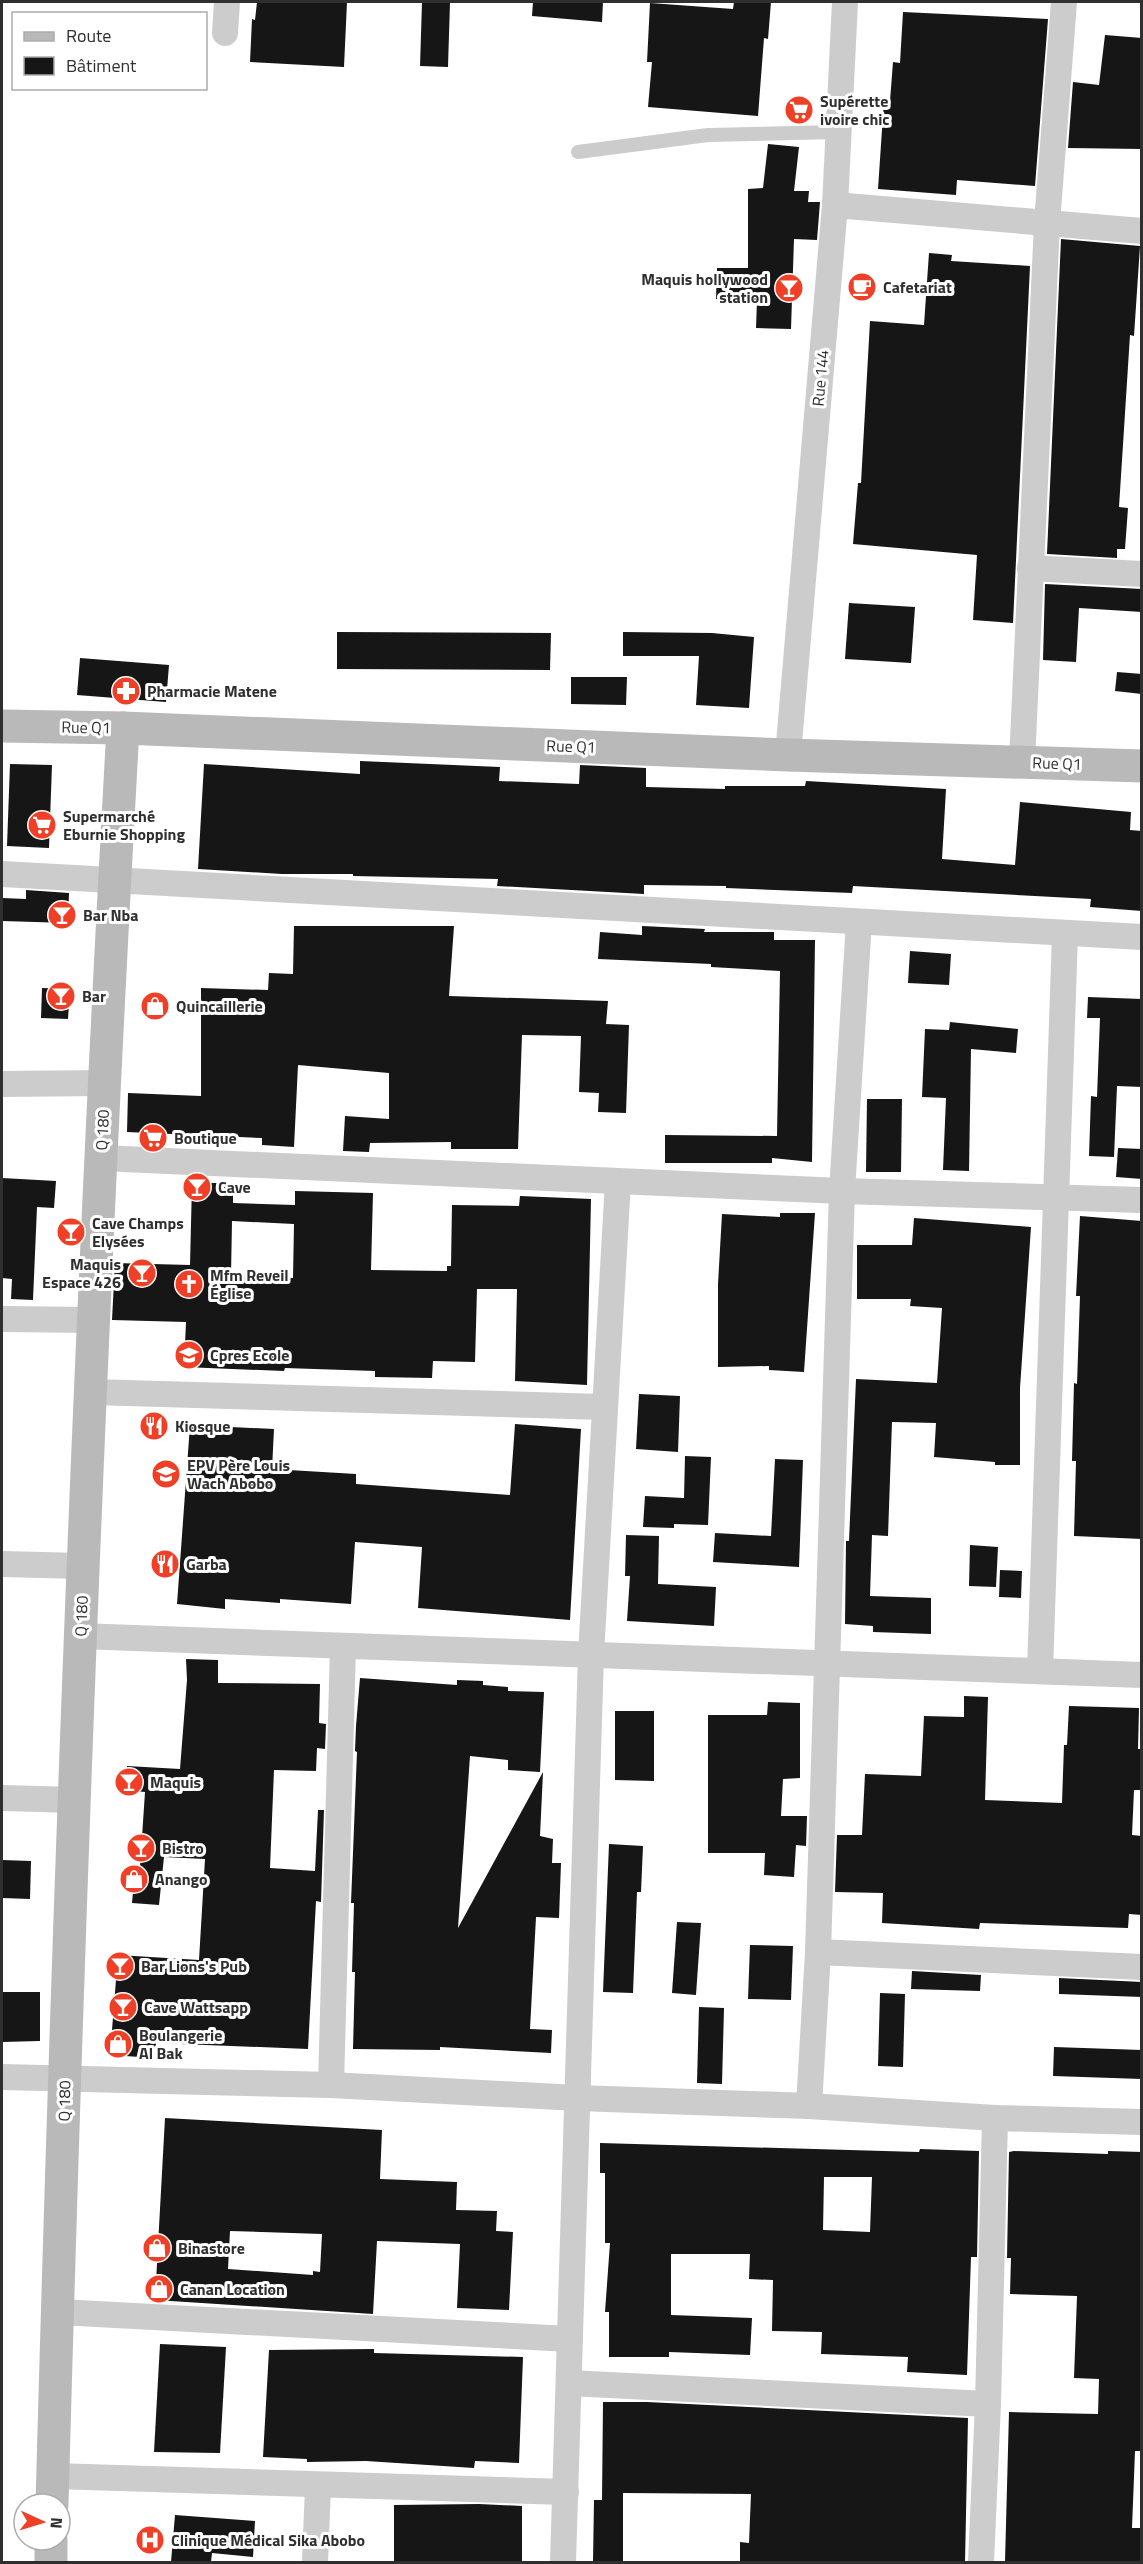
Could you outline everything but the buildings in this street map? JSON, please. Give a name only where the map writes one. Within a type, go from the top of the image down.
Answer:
[{"type":"street","points":[[225,33],[227,2]]},
{"type":"street","name":"Rue 144","points":[[788,755],[835,205],[845,2]]},
{"type":"street","points":[[1022,762],[1047,223],[1064,2]]},
{"type":"street","points":[[835,205],[1142,231]]},
{"type":"street","points":[[1030,568],[1142,574]]},
{"type":"street","name":"Rue Q1","points":[[2,726],[123,728],[788,755],[1142,766]]},
{"type":"street","name":"Q 180","points":[[53,2490],[83,1566],[123,728]]},
{"type":"street","points":[[2,874],[1142,937]]},
{"type":"street","points":[[809,2106],[818,1952],[842,1191],[859,922]]},
{"type":"street","points":[[1040,1671],[1058,1199],[1065,934]]},
{"type":"street","points":[[2,1084],[105,1083]]},
{"type":"street","points":[[101,1158],[842,1191],[1142,1200]]},
{"type":"street","points":[[563,2562],[591,1655],[618,1181]]},
{"type":"street","points":[[2,1318],[93,1320]]},
{"type":"street","points":[[92,1392],[604,1407]]},
{"type":"street","points":[[2,1564],[83,1566]]},
{"type":"street","points":[[81,1636],[1142,1675]]},
{"type":"street","points":[[331,2085],[343,1646]]},
{"type":"street","points":[[2,1798],[75,1800]]},
{"type":"street","points":[[818,1952],[1142,1967]]},
{"type":"street","points":[[2,2077],[331,2085],[578,2098],[809,2106],[995,2118],[1142,2122]]},
{"type":"street","points":[[981,2562],[988,2404],[995,2118]]},
{"type":"street","points":[[59,2312],[570,2339]]},
{"type":"street","points":[[569,2384],[988,2404]]},
{"type":"street","points":[[315,2562],[318,2486]]},
{"type":"street","points":[[53,2490],[318,2486],[566,2492]]},
{"type":"lane","points":[[578,152],[708,135],[837,132]]},
{"type":"place","name":"Supérette ivoire chic","points":[[799,110]]},
{"type":"place","name":"Cafetariat","points":[[862,287]]},
{"type":"place","name":"Maquis hollywood station","points":[[789,288]]},
{"type":"place","name":"Pharmacie Matene","points":[[126,691]]},
{"type":"place","name":"Supermarché Eburnie Shopping","points":[[42,825]]},
{"type":"place","name":"Bar Nba","points":[[62,915]]},
{"type":"place","name":"Bar","points":[[61,996]]},
{"type":"place","name":"Quincaillerie","points":[[155,1006]]},
{"type":"place","name":"Boutique","points":[[153,1138]]},
{"type":"place","name":"Cave","points":[[197,1187]]},
{"type":"place","name":"Cave Champs Elysées","points":[[71,1232]]},
{"type":"place","name":"Maquis Espace 426","points":[[142,1273]]},
{"type":"place","name":"Mfm Reveil Église","points":[[189,1284]]},
{"type":"place","name":"Cpres Ecole","points":[[189,1355]]},
{"type":"place","name":"Kiosque","points":[[154,1426]]},
{"type":"place","name":"EPV Père Louis Wach Abobo","points":[[166,1474]]},
{"type":"place","name":"Garba","points":[[165,1564]]},
{"type":"place","name":"Maquis","points":[[129,1782]]},
{"type":"place","name":"Bistro","points":[[141,1848]]},
{"type":"place","name":"Anango","points":[[134,1879]]},
{"type":"place","name":"Bar Lions's Pub","points":[[120,1966]]},
{"type":"place","name":"Cave Wattsapp","points":[[123,2007]]},
{"type":"place","name":"Boulangerie Al Bak","points":[[118,2044]]},
{"type":"place","name":"Binastore","points":[[157,2248]]},
{"type":"place","name":"Canan Location","points":[[159,2289]]},
{"type":"place","name":"Clinique Médical Sika Abobo","points":[[150,2540]]}]
